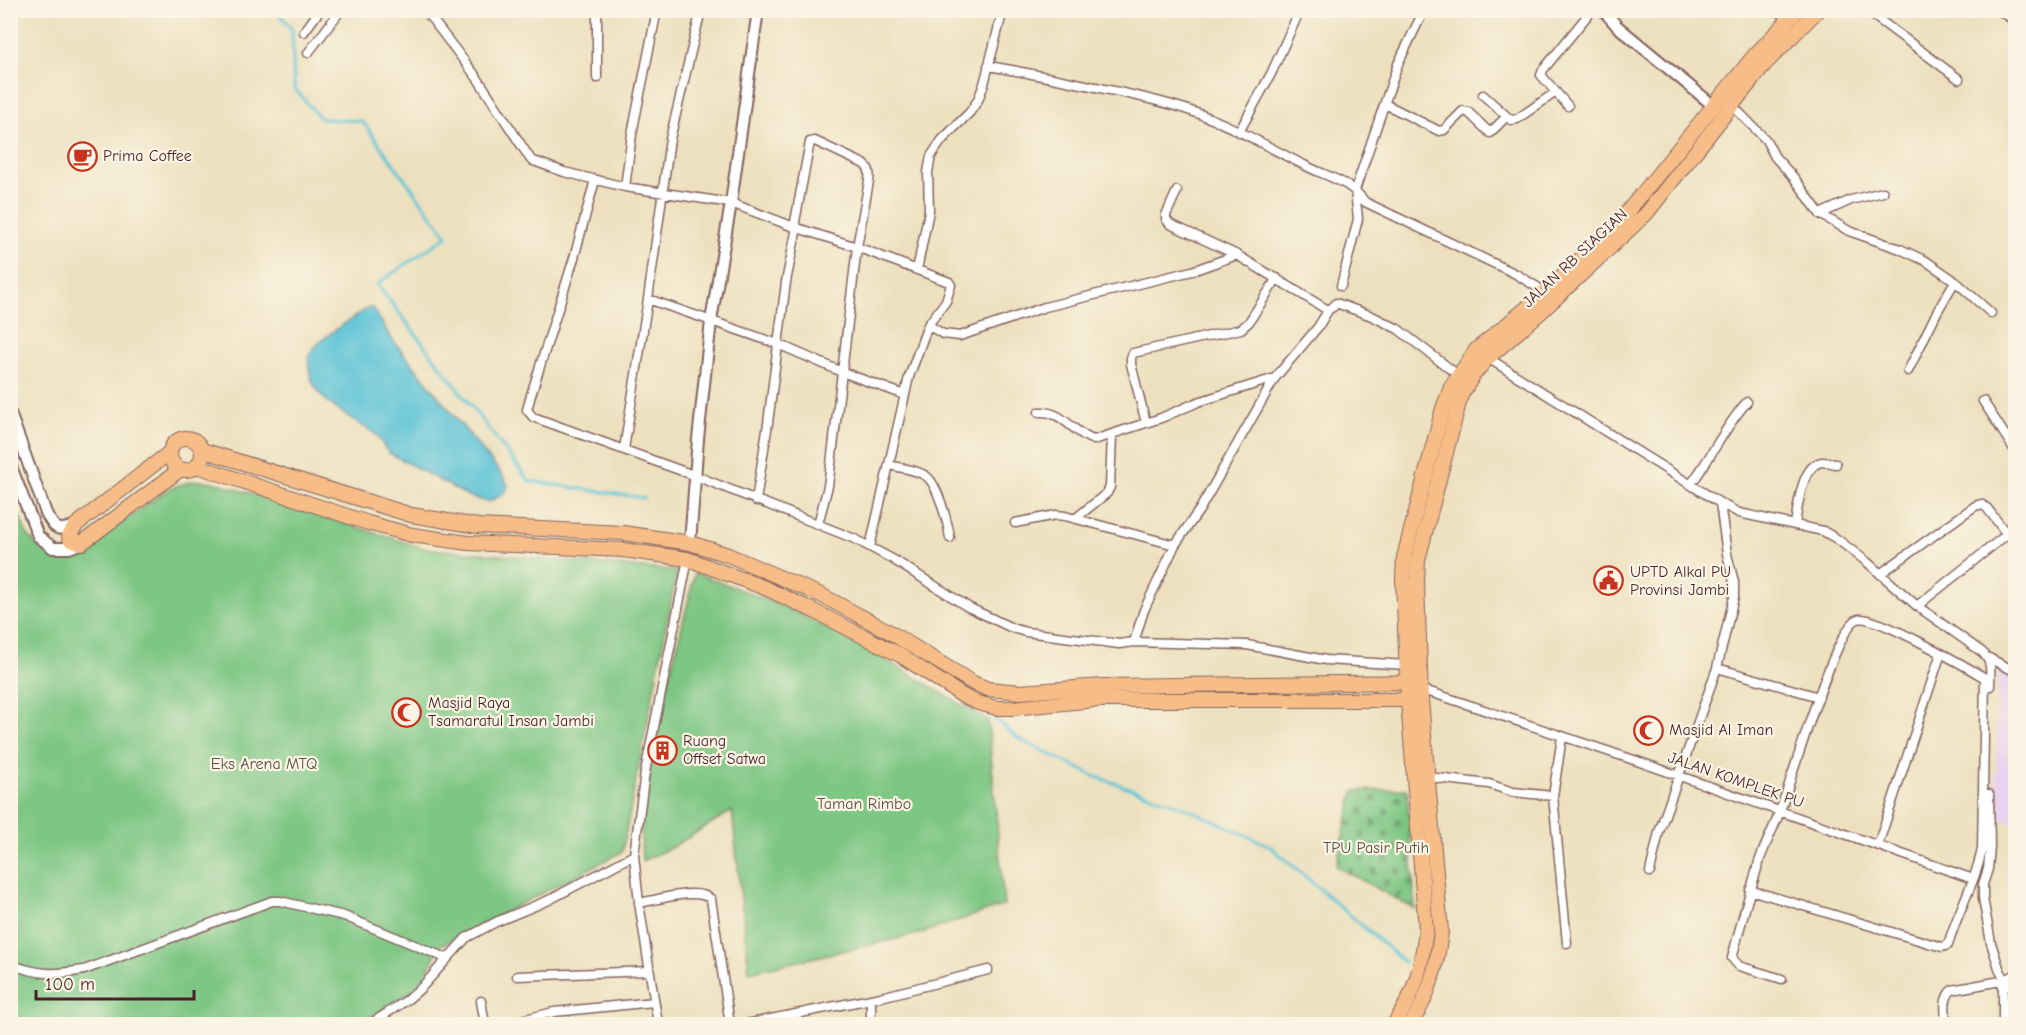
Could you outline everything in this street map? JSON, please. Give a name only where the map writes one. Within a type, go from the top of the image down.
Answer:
[{"type":"highway","name":"JALAN RB SIAGIAN","points":[[1411,558],[1461,395],[1474,374],[1488,358],[1559,296],[1646,214],[1764,65],[1818,10]]},
{"type":"highway","name":"JALAN RB SIAGIAN","points":[[1411,558],[1443,408],[1458,375],[1476,350],[1616,226],[1754,56],[1794,15]]},
{"type":"highway","points":[[197,466],[202,450],[196,441],[187,437],[174,442],[170,452],[75,525],[69,536],[70,539],[82,543],[181,469],[197,466],[368,523],[412,535],[468,543],[623,550],[688,559],[754,584],[812,610],[900,655],[963,696],[996,708],[1095,700],[1415,692]]},
{"type":"highway","points":[[202,450],[411,515],[478,526],[623,532],[690,543],[728,555],[822,595],[988,690],[1002,692],[1103,686],[1415,692]]},
{"type":"highway","points":[[170,452],[172,462],[181,469]]},
{"type":"highway","points":[[1411,558],[1403,579],[1407,665],[1415,692],[1428,777],[1441,931],[1437,966],[1422,1008],[1411,1024]]},
{"type":"highway","points":[[1394,1024],[1408,1003],[1421,962],[1426,930],[1415,692],[1417,582],[1411,558]]},
{"type":"highway","points":[[812,610],[822,595]]},
{"type":"street","points":[[304,32],[320,10]]},
{"type":"street","points":[[308,53],[341,10]]},
{"type":"street","points":[[425,10],[478,79],[531,160],[547,167],[625,187],[731,204],[858,247],[947,281],[951,285],[946,301],[928,325],[904,395],[870,547]]},
{"type":"street","points":[[597,10],[597,78]]},
{"type":"street","points":[[625,187],[632,134],[657,10]]},
{"type":"street","points":[[624,449],[676,112],[701,10]]},
{"type":"street","points":[[690,543],[698,439],[711,321],[731,204],[758,10]]},
{"type":"street","points":[[917,270],[929,211],[928,172],[931,156],[942,140],[970,112],[978,100],[1003,10]]},
{"type":"street","points":[[1239,132],[1300,10]]},
{"type":"street","points":[[1341,286],[1358,219],[1355,190],[1398,64],[1424,10]]},
{"type":"street","points":[[1568,106],[1541,75],[1592,10]]},
{"type":"street","points":[[1603,10],[1617,26],[1714,107]]},
{"type":"street","points":[[1777,10],[1794,15]]},
{"type":"street","points":[[1866,10],[1959,79]]},
{"type":"street","points":[[2001,10],[2016,20]]},
{"type":"street","points":[[988,66],[1143,97],[1190,110],[1355,190],[1365,202],[1516,274],[1545,291]]},
{"type":"street","points":[[1483,95],[1511,120],[1517,119],[1556,92]]},
{"type":"street","points":[[1385,104],[1439,131],[1444,130],[1463,111],[1468,112],[1490,133],[1506,117]]},
{"type":"street","points":[[1733,106],[1766,140],[1775,157],[1795,179],[1820,214],[1849,231],[1926,261],[1955,281],[1991,313]]},
{"type":"street","points":[[756,501],[795,227],[809,145],[815,141],[864,164],[870,171],[858,247],[828,486],[818,524]]},
{"type":"street","points":[[595,180],[574,258],[527,410],[533,417],[696,476],[818,524],[870,547],[968,607],[1018,631],[1119,644],[1134,642],[1247,645],[1326,660],[1407,665]]},
{"type":"street","points":[[1177,191],[1166,215],[1168,222],[1237,255],[1329,309]]},
{"type":"street","points":[[1820,214],[1851,200],[1883,192]]},
{"type":"street","points":[[928,325],[943,334],[960,336],[1045,307],[1192,271],[1237,255]]},
{"type":"street","points":[[1146,423],[1131,364],[1133,354],[1241,329],[1249,322],[1277,278]]},
{"type":"street","points":[[1908,372],[1955,281]]},
{"type":"street","points":[[648,299],[778,344],[842,372],[904,395]]},
{"type":"street","points":[[1134,642],[1144,610],[1175,545],[1200,508],[1275,378],[1336,303],[1372,316],[1398,329],[1458,375]]},
{"type":"street","points":[[1488,358],[1739,513],[1823,531],[1837,539],[1917,606],[1989,658],[2016,672]]},
{"type":"street","points":[[1039,412],[1054,413],[1090,439],[1112,435],[1198,402],[1275,378]]},
{"type":"street","points":[[1983,401],[2016,452]]},
{"type":"street","points":[[1691,484],[1720,436],[1746,402]]},
{"type":"street","points":[[10,413],[52,524],[64,530],[75,525]]},
{"type":"street","points":[[1076,518],[1107,493],[1110,487],[1112,435]]},
{"type":"street","points":[[1795,524],[1803,484],[1809,469],[1822,462],[1836,464]]},
{"type":"street","points":[[10,464],[38,536],[53,548],[69,548],[82,543]]},
{"type":"street","points":[[889,465],[914,471],[930,479],[946,514],[950,538]]},
{"type":"street","points":[[1650,872],[1659,832],[1717,668],[1734,597],[1734,582],[1726,554],[1720,503]]},
{"type":"street","points":[[1880,574],[1981,504],[1987,508],[2006,533]]},
{"type":"street","points":[[1015,523],[1056,515],[1076,518],[1175,545]]},
{"type":"street","points":[[1917,606],[2016,527]]},
{"type":"street","points":[[658,1024],[634,855],[645,772],[688,559]]},
{"type":"street","points":[[1750,890],[1946,947],[1955,920],[1980,865],[1985,678],[1941,653],[1862,617],[1853,621],[1844,634],[1819,697],[1780,812],[1760,859],[1750,890],[1732,958],[1739,966],[1782,979]]},
{"type":"street","points":[[1878,845],[1941,653]]},
{"type":"street","points":[[1989,658],[1991,669],[1990,847],[1988,869],[1983,884],[1983,898],[1991,943],[2000,971],[2014,999],[2014,1024]]},
{"type":"street","points":[[1717,668],[1819,697]]},
{"type":"street","name":"JALAN KOMPLEK PU","points":[[1415,692],[1433,693],[1637,761],[1973,879]]},
{"type":"street","points":[[1562,737],[1553,796],[1567,943]]},
{"type":"street","points":[[1428,777],[1489,784],[1514,792],[1553,796]]},
{"type":"street","points":[[370,1024],[421,988],[466,938],[549,900],[634,855]]},
{"type":"street","points":[[639,903],[696,893],[711,899],[730,1024]]},
{"type":"street","points":[[10,964],[31,972],[57,975],[84,970],[261,905],[280,901],[344,916],[446,958]]},
{"type":"street","points":[[746,1024],[871,999],[988,970]]},
{"type":"street","points":[[517,976],[649,971]]},
{"type":"street","points":[[1946,1024],[1946,995],[1952,990],[2006,980],[2016,974]]},
{"type":"street","points":[[2002,1024],[2003,987],[2006,980]]},
{"type":"street","points":[[871,999],[871,1024]]},
{"type":"street","points":[[482,1001],[485,1024]]},
{"type":"street","points":[[505,1024],[554,1012],[654,1002]]},
{"type":"shaded area","points":[[1998,669],[2015,678],[2015,825],[1995,816]]},
{"type":"green space","name":"Eks Arena MTQ","points":[[194,481],[221,484],[423,548],[677,571],[622,852],[441,945],[418,987],[360,1024],[11,1024],[10,494],[27,534],[39,548],[53,552],[74,552],[102,537],[167,490]]},
{"type":"green space","name":"Taman Rimbo","points":[[695,573],[772,602],[839,634],[988,720],[1004,905],[922,933],[749,972],[732,811],[672,847],[642,861],[641,833],[658,723]]},
{"type":"green space","name":"TPU Pasir Putih","points":[[1407,789],[1415,909],[1336,866],[1354,791]]},
{"type":"water","points":[[368,308],[373,308],[391,338],[503,476],[508,485],[504,494],[488,502],[468,496],[389,453],[375,434],[334,407],[317,390],[311,380],[310,354],[328,335]]},
{"type":"waterway","points":[[276,10],[292,29],[294,88],[321,119],[362,121],[447,236],[377,284],[529,481],[644,498]]},
{"type":"waterway","points":[[992,716],[1017,738],[1094,776],[1179,805],[1270,846],[1404,962]]},
{"type":"place","name":"Prima Coffee","points":[[82,156]]},
{"type":"place","name":"UPTD Alkal PU Provinsi Jambi","points":[[1609,581]]},
{"type":"place","name":"Masjid Raya Tsamaratul Insan Jambi","points":[[407,712]]},
{"type":"place","name":"Masjid Al Iman","points":[[1648,730]]},
{"type":"place","name":"Ruang Offset Satwa","points":[[662,750]]}]
